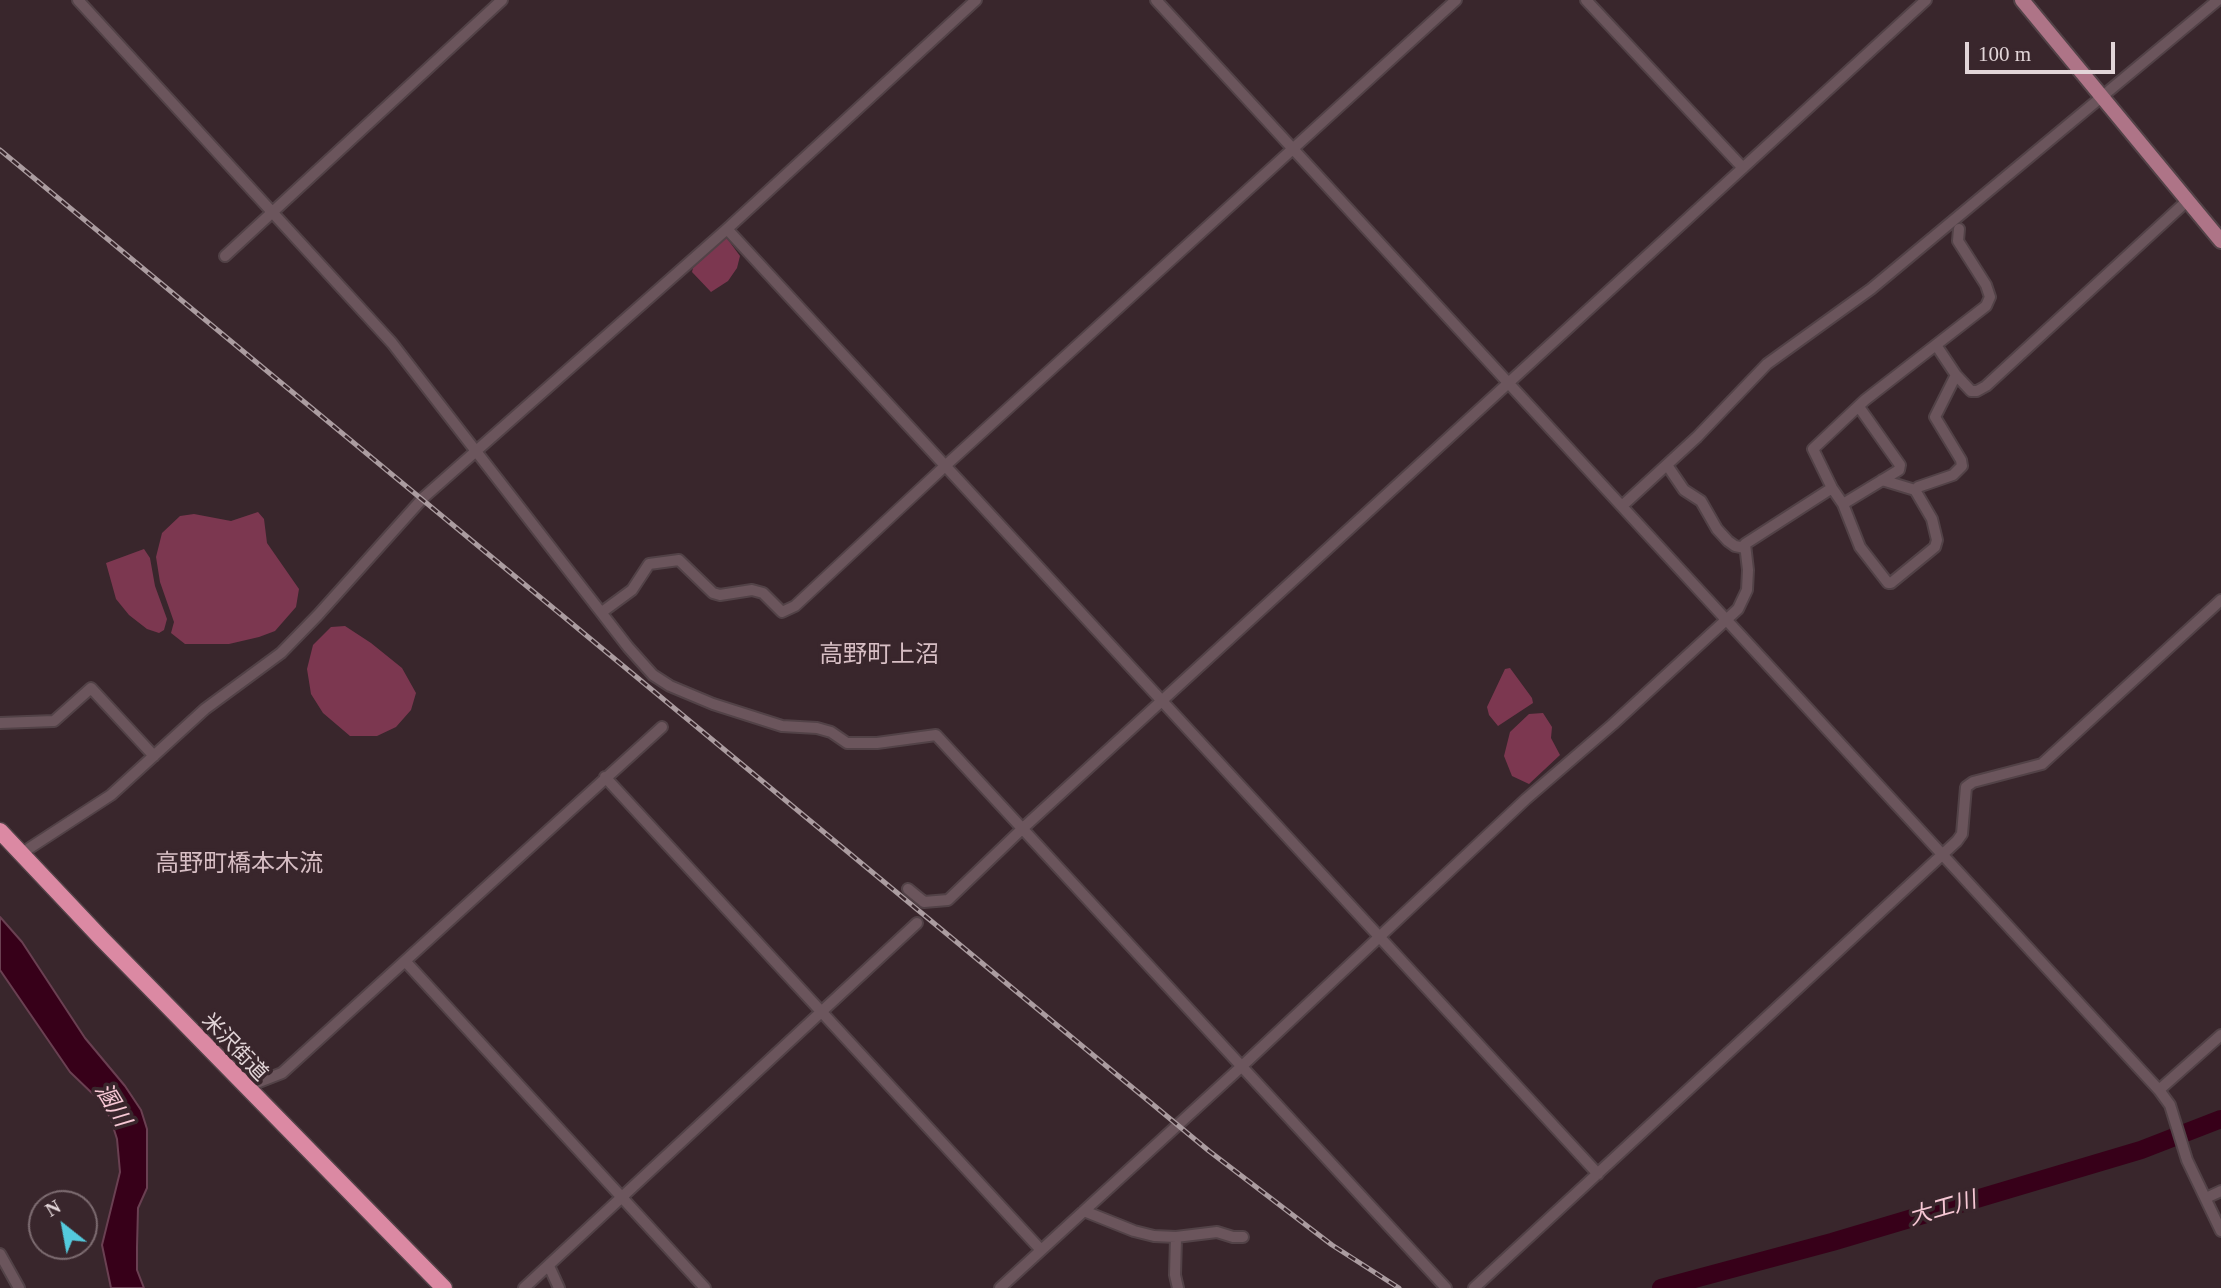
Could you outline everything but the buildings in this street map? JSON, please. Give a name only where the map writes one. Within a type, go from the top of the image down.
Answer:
[{"type":"highway","name":"米沢街道","points":[[0,831],[444,1288]]},
{"type":"main road","points":[[2022,0],[2221,241]]},
{"type":"street","points":[[78,0],[392,343],[628,647],[653,675],[670,686],[713,704],[782,726],[817,727],[831,732],[847,743],[877,743],[936,735],[1446,1288]]},
{"type":"street","points":[[225,256],[502,0]]},
{"type":"street","points":[[22,853],[111,795],[205,709],[281,653],[423,498],[727,229],[976,0]]},
{"type":"street","points":[[1156,0],[2159,1090],[2170,1105],[2187,1160],[2221,1231]]},
{"type":"street","points":[[602,612],[632,590],[649,564],[679,560],[713,593],[720,595],[752,590],[764,593],[782,612],[795,606],[1456,0]]},
{"type":"street","points":[[1586,0],[1743,168]]},
{"type":"street","points":[[908,889],[924,902],[948,900],[1022,829],[1926,0]]},
{"type":"street","points":[[1622,506],[1698,437],[1767,364],[1871,289],[2218,0]]},
{"type":"street","points":[[1936,345],[1956,375],[1971,391],[1986,386],[2188,200]]},
{"type":"street","points":[[727,229],[1598,1174]]},
{"type":"street","points":[[1882,480],[1915,490],[1932,519],[1937,540],[1935,547],[1891,583],[1888,583],[1860,547],[1843,504],[1813,449],[1859,407],[1986,306],[1990,298],[1986,285],[1958,241],[1959,229]]},
{"type":"street","points":[[1915,490],[1953,475],[1962,466],[1936,417],[1956,375]]},
{"type":"street","points":[[1843,504],[1899,470],[1900,465],[1859,407]]},
{"type":"street","points":[[1667,465],[1684,490],[1701,501],[1717,529],[1728,541],[1745,548]]},
{"type":"street","points":[[1000,1288],[1379,939],[1526,799],[1613,724],[1738,609],[1747,590],[1745,544],[1832,488]]},
{"type":"street","points":[[1474,1288],[1962,834],[1966,787],[1973,782],[2039,766],[2221,600]]},
{"type":"street","points":[[0,723],[54,721],[91,688],[154,756]]},
{"type":"street","points":[[246,1087],[282,1073],[662,727]]},
{"type":"street","points":[[606,777],[1041,1250]]},
{"type":"street","points":[[524,1288],[917,923]]},
{"type":"street","points":[[405,961],[705,1288]]},
{"type":"street","points":[[2159,1090],[2221,1035]]},
{"type":"street","points":[[2206,1198],[2221,1191]]},
{"type":"street","points":[[1084,1211],[1154,1236],[1176,1237],[1217,1232],[1243,1237]]},
{"type":"street","points":[[1176,1237],[1175,1275],[1178,1288]]},
{"type":"street","points":[[0,1254],[19,1288]]},
{"type":"street","points":[[549,1266],[559,1288]]},
{"type":"shaded area","points":[[726,237],[740,256],[737,268],[728,281],[711,292],[692,272],[693,268]]},
{"type":"shaded area","points":[[258,512],[264,519],[267,543],[299,589],[296,607],[275,631],[259,637],[229,644],[185,644],[171,633],[174,622],[160,582],[156,557],[162,533],[180,516],[194,514],[231,521]]},
{"type":"shaded area","points":[[144,549],[150,558],[155,586],[167,619],[164,630],[159,633],[147,629],[129,615],[116,599],[106,563]]},
{"type":"shaded area","points":[[345,626],[402,668],[416,693],[411,710],[396,727],[377,736],[350,736],[323,713],[311,694],[307,669],[313,645],[331,627]]},
{"type":"shaded area","points":[[1510,668],[1533,703],[1498,726],[1489,715],[1487,707],[1505,669]]},
{"type":"shaded area","points":[[1543,713],[1552,727],[1551,738],[1560,755],[1529,784],[1512,776],[1504,756],[1510,732],[1529,714]]},
{"type":"water","name":"溷川","points":[[0,917],[22,942],[85,1038],[125,1086],[141,1110],[147,1129],[147,1188],[138,1208],[137,1270],[144,1288],[111,1288],[102,1245],[120,1172],[117,1139],[110,1117],[96,1097],[70,1072],[0,970]]},
{"type":"waterway","name":"大工川","points":[[1661,1288],[1832,1242],[2141,1150],[2221,1119]]},
{"type":"railway","points":[[0,150],[1209,1151],[1332,1245],[1399,1288]]},
{"type":"district","name":"高野町上沼","points":[[879,653]]},
{"type":"district","name":"高野町橋本木流","points":[[239,862]]}]
